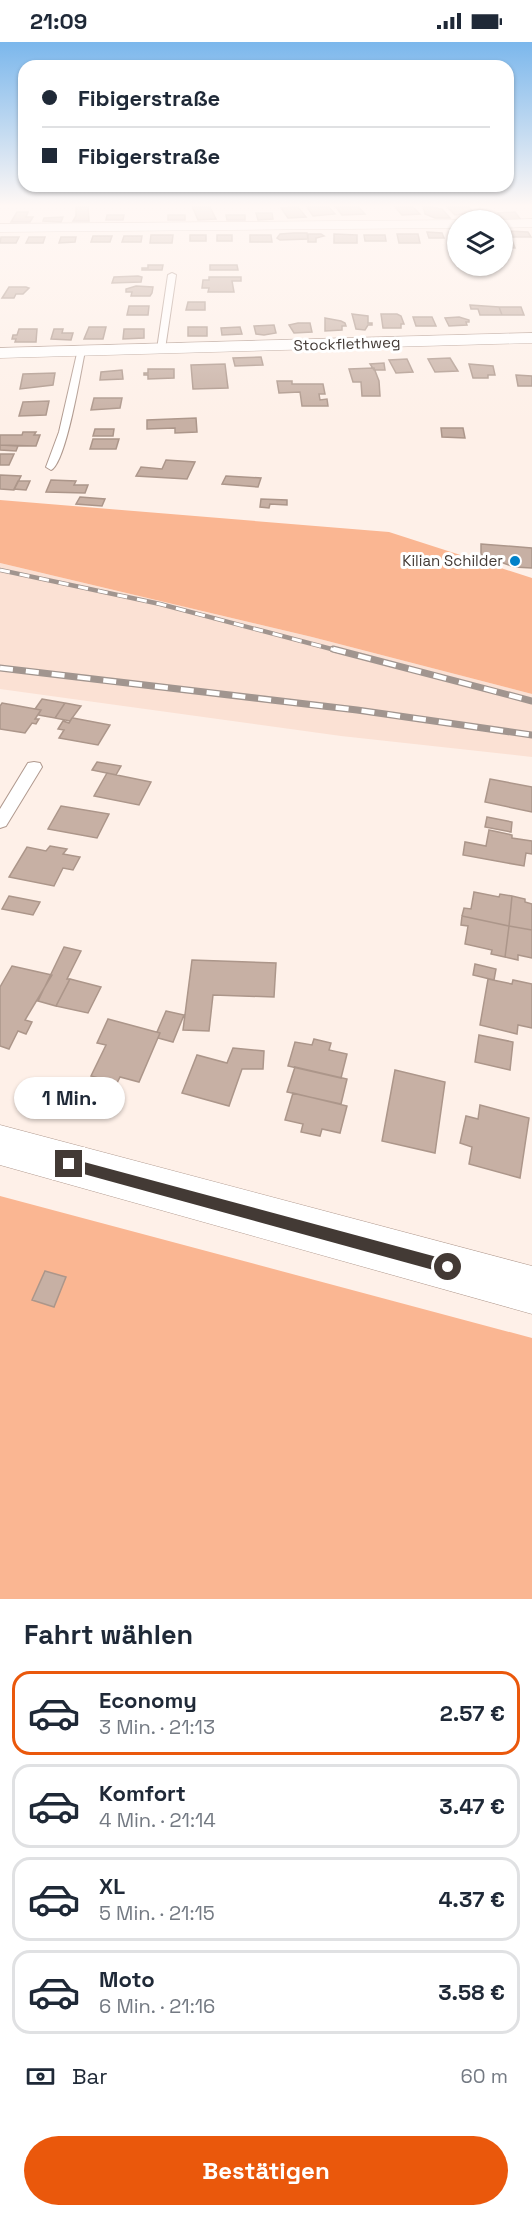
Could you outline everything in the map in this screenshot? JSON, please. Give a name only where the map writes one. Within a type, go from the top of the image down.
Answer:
[{"type":"street","name":"Stockflethweg","points":[[0,353],[532,338]]},
{"type":"street","points":[[0,1145],[532,1290]]},
{"type":"lane","points":[[161,349],[172,277]]},
{"type":"lane","points":[[51,466],[64,432],[81,351]]},
{"type":"lane","points":[[0,822],[34,767]]},
{"type":"shaded area","points":[[0,500],[389,532],[532,578],[532,694],[312,637],[0,563]]},
{"type":"shaded area","points":[[0,563],[312,637],[532,694],[532,757],[341,736],[0,689]]},
{"type":"shaded area","points":[[0,1196],[532,1338],[532,1599],[0,1599]]},
{"type":"building","points":[[114,277],[142,277],[141,282],[112,283]]},
{"type":"building","points":[[209,277],[241,277],[241,281],[232,281],[234,292],[208,292],[209,288],[202,288],[203,280],[209,280]]},
{"type":"building","points":[[136,286],[153,287],[152,293],[150,296],[131,296],[132,292],[126,292],[126,289]]},
{"type":"building","points":[[9,287],[29,288],[23,294],[16,294],[14,298],[2,298]]},
{"type":"building","points":[[188,302],[205,302],[205,310],[186,310]]},
{"type":"building","points":[[470,305],[499,307],[502,315],[480,315],[478,309],[471,309]]},
{"type":"building","points":[[129,306],[149,306],[148,315],[127,315]]},
{"type":"building","points":[[499,307],[521,307],[524,315],[502,315]]},
{"type":"building","points":[[352,314],[368,316],[368,323],[372,325],[368,325],[365,330],[356,329]]},
{"type":"building","points":[[381,314],[397,314],[401,316],[404,324],[401,324],[401,328],[383,328]]},
{"type":"building","points":[[413,317],[432,317],[436,326],[416,326]]},
{"type":"building","points":[[459,317],[469,320],[466,322],[467,325],[449,326],[445,318]]},
{"type":"building","points":[[325,318],[341,321],[346,326],[342,326],[342,330],[325,331]]},
{"type":"building","points":[[310,323],[312,332],[294,333],[289,325]]},
{"type":"building","points":[[274,325],[276,333],[256,334],[254,326]]},
{"type":"building","points":[[89,327],[106,327],[103,339],[84,339]]},
{"type":"building","points":[[188,327],[207,327],[207,336],[188,336]]},
{"type":"building","points":[[240,327],[242,334],[222,335],[221,328]]},
{"type":"building","points":[[19,329],[37,329],[36,342],[15,342],[16,339],[12,339],[13,335],[17,335]]},
{"type":"building","points":[[54,329],[63,329],[62,333],[73,333],[71,340],[51,339]]},
{"type":"building","points":[[124,329],[144,329],[144,338],[123,339]]},
{"type":"building","points":[[261,357],[263,365],[235,366],[233,358]]},
{"type":"building","points":[[450,358],[458,371],[435,372],[428,359]]},
{"type":"building","points":[[407,359],[413,372],[396,373],[389,360]]},
{"type":"building","points":[[384,363],[385,370],[374,370],[370,364]]},
{"type":"building","points":[[225,364],[228,388],[193,389],[191,365]]},
{"type":"building","points":[[469,364],[493,366],[495,375],[488,375],[488,378],[473,378]]},
{"type":"building","points":[[374,368],[379,381],[380,396],[362,396],[361,382],[353,382],[349,369]]},
{"type":"building","points":[[148,369],[174,369],[174,378],[148,379],[148,375],[144,373],[148,373]]},
{"type":"building","points":[[122,370],[123,379],[100,380],[101,372]]},
{"type":"building","points":[[55,373],[53,385],[20,389],[23,374]]},
{"type":"building","points":[[516,375],[532,376],[532,386],[518,386]]},
{"type":"building","points":[[277,381],[292,381],[292,384],[323,384],[325,394],[319,394],[320,400],[327,399],[328,406],[302,406],[300,392],[279,393]]},
{"type":"building","points":[[94,398],[122,398],[120,408],[91,410]]},
{"type":"building","points":[[49,401],[46,415],[19,416],[23,402]]},
{"type":"building","points":[[196,418],[197,432],[175,433],[175,428],[147,429],[147,420]]},
{"type":"building","points":[[441,428],[463,428],[465,438],[442,437]]},
{"type":"building","points":[[95,429],[114,429],[113,436],[93,436]]},
{"type":"building","points":[[23,432],[36,432],[34,435],[40,435],[36,446],[0,445],[0,435],[22,435]]},
{"type":"building","points":[[93,439],[119,439],[116,449],[90,449]]},
{"type":"building","points":[[0,445],[18,446],[16,451],[0,450]]},
{"type":"building","points":[[0,454],[14,454],[9,465],[0,465]]},
{"type":"building","points":[[166,460],[195,462],[187,479],[136,476],[141,467],[162,469]]},
{"type":"building","points":[[0,475],[21,476],[14,490],[0,489]]},
{"type":"building","points":[[226,476],[261,478],[258,487],[222,484]]},
{"type":"building","points":[[51,480],[76,481],[74,485],[88,485],[85,493],[46,492]]},
{"type":"building","points":[[18,481],[30,481],[26,490],[14,489]]},
{"type":"building","points":[[80,497],[105,499],[102,506],[76,504]]},
{"type":"building","points":[[261,499],[287,500],[287,505],[270,504],[269,508],[260,507]]},
{"type":"building","name":"Kilian Schilder","points":[[481,544],[532,548],[532,568],[514,567],[481,555]]},
{"type":"building","points":[[42,699],[65,703],[55,718],[38,715],[41,710],[35,709]]},
{"type":"building","points":[[2,703],[41,710],[35,719],[39,719],[36,724],[32,723],[25,733],[0,729]]},
{"type":"building","points":[[65,703],[81,706],[70,721],[55,718]]},
{"type":"building","points":[[72,718],[110,725],[98,745],[59,738],[64,730],[58,729],[63,721],[69,723]]},
{"type":"building","points":[[97,762],[121,766],[116,775],[92,770]]},
{"type":"building","points":[[107,773],[151,782],[139,805],[94,796]]},
{"type":"building","points":[[490,779],[532,787],[532,812],[485,802]]},
{"type":"building","points":[[61,806],[109,814],[97,838],[48,829]]},
{"type":"building","points":[[487,817],[512,822],[511,832],[485,827]]},
{"type":"building","points":[[489,830],[512,835],[512,838],[532,841],[532,854],[526,853],[524,866],[463,855],[465,842],[486,846]]},
{"type":"building","points":[[50,846],[67,849],[63,854],[80,857],[73,870],[63,868],[54,886],[9,877],[27,847],[46,851]]},
{"type":"building","points":[[474,892],[499,897],[500,894],[512,896],[509,926],[462,916],[464,908],[471,909]]},
{"type":"building","points":[[9,896],[40,902],[33,915],[2,909]]},
{"type":"building","points":[[512,896],[525,899],[525,902],[532,904],[532,930],[509,926]]},
{"type":"building","points":[[462,916],[509,926],[505,957],[491,954],[492,950],[465,944],[468,926],[461,925]]},
{"type":"building","points":[[509,926],[532,930],[532,958],[518,955],[518,960],[505,957]]},
{"type":"building","points":[[64,947],[81,951],[67,979],[70,979],[56,1006],[38,1001]]},
{"type":"building","points":[[192,960],[276,963],[274,997],[213,995],[209,1031],[183,1030]]},
{"type":"building","points":[[475,964],[496,969],[494,980],[473,975]]},
{"type":"building","points":[[12,966],[52,975],[25,1020],[32,1022],[26,1034],[18,1031],[9,1049],[0,1046],[0,987]]},
{"type":"building","points":[[70,979],[101,987],[88,1013],[56,1006]]},
{"type":"building","points":[[488,979],[512,984],[513,980],[532,984],[532,1028],[518,1025],[517,1034],[480,1025]]},
{"type":"building","points":[[166,1011],[184,1015],[173,1042],[158,1038],[160,1033],[157,1032]]},
{"type":"building","points":[[108,1019],[160,1033],[139,1082],[120,1077],[117,1083],[91,1076],[106,1045],[97,1043]]},
{"type":"building","points":[[479,1035],[513,1042],[510,1070],[475,1062]]},
{"type":"building","points":[[314,1039],[331,1043],[329,1050],[347,1054],[341,1078],[288,1066],[295,1042],[312,1045]]},
{"type":"building","points":[[233,1048],[264,1051],[263,1069],[242,1069],[229,1106],[182,1093],[197,1055],[227,1063]]},
{"type":"building","points":[[295,1067],[347,1079],[341,1104],[287,1092]]},
{"type":"building","points":[[395,1070],[445,1082],[435,1153],[382,1141]]},
{"type":"building","points":[[293,1093],[347,1106],[340,1133],[322,1129],[320,1136],[301,1132],[303,1124],[285,1120]]},
{"type":"building","points":[[480,1105],[529,1118],[520,1178],[469,1164],[472,1147],[460,1143],[466,1116],[478,1119]]},
{"type":"building","points":[[45,1271],[66,1277],[54,1307],[32,1300]]},
{"type":"railway","points":[[0,570],[160,604],[339,651]]},
{"type":"railway","points":[[333,649],[532,701]]},
{"type":"railway","points":[[0,668],[357,710],[532,735]]},
{"type":"place","name":"Kilian Schilder","points":[[515,561]]},
{"type":"route","points":[[69,1164],[448,1267]]}]
